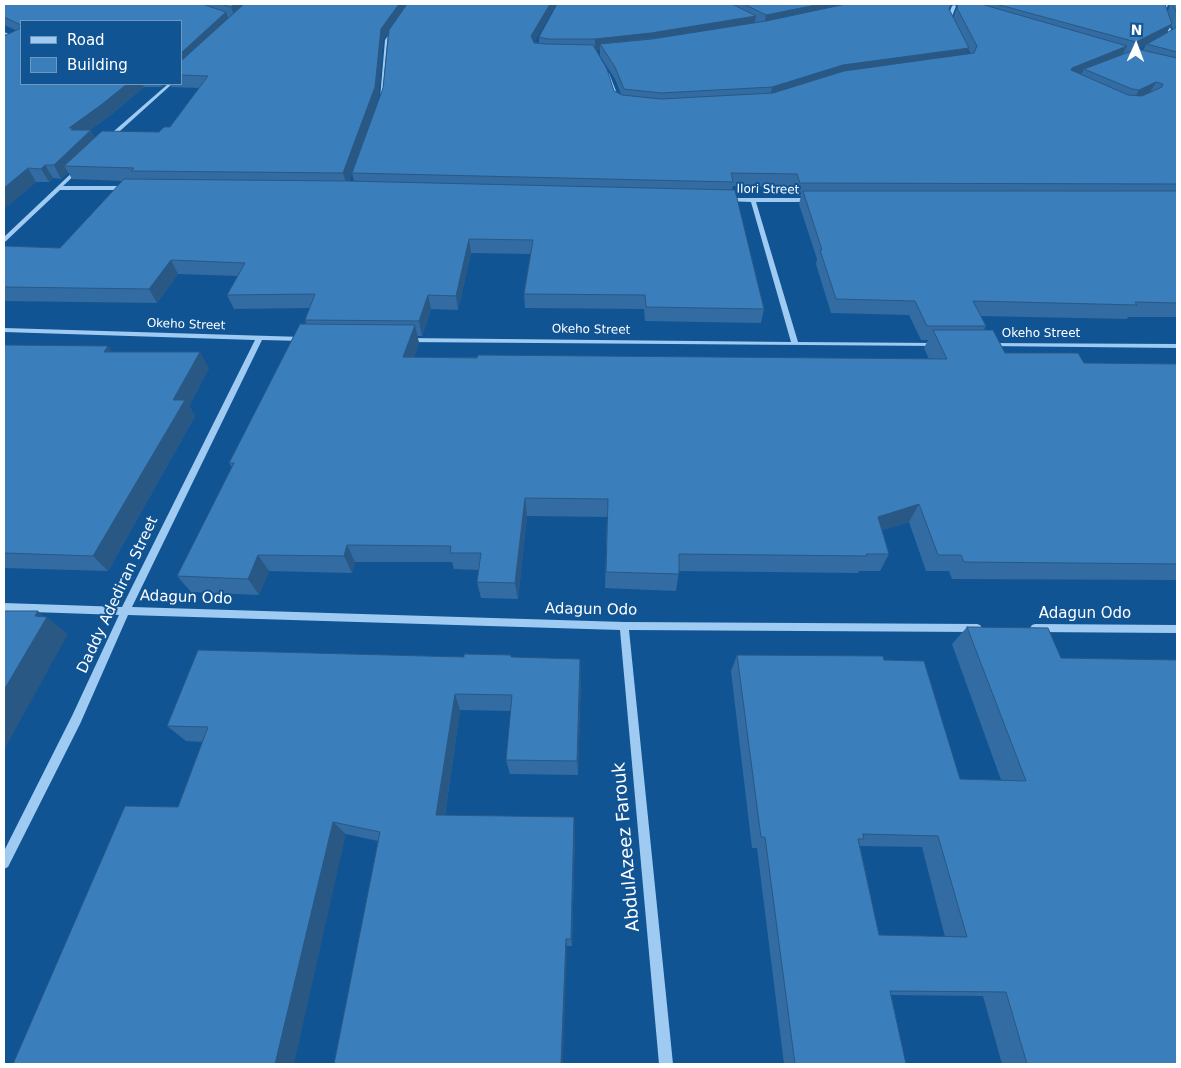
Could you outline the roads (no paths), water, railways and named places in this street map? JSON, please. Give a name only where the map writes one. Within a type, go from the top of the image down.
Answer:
[{"type":"street","points":[[1161,43],[1169,37],[1163,15],[1166,4]]},
{"type":"street","points":[[953,27],[949,19],[953,5],[964,9]]},
{"type":"street","points":[[379,108],[382,99],[387,40],[397,25]]},
{"type":"street","points":[[1168,28],[1177,29]]},
{"type":"street","points":[[4,33],[20,40]]},
{"type":"street","points":[[9,41],[15,38]]},
{"type":"street","points":[[603,67],[611,80],[618,102],[622,104]]},
{"type":"street","points":[[100,146],[169,85]]},
{"type":"street","points":[[4,240],[79,167]]},
{"type":"street","points":[[59,188],[137,188]]},
{"type":"street","name":"Ilori Street","points":[[724,200],[822,200]]},
{"type":"street","points":[[753,200],[795,344]]},
{"type":"street","name":"Okeho Street","points":[[4,330],[308,339]]},
{"type":"street","name":"Daddy Adediran Street","points":[[4,863],[76,720],[125,611],[259,338]]},
{"type":"street","name":"Okeho Street","points":[[398,340],[942,345]]},
{"type":"street","name":"Okeho Street","points":[[981,345],[1177,346]]},
{"type":"street","name":"Adagun Odo","points":[[4,607],[624,626],[990,628]]},
{"type":"street","name":"AbdulAzeez Farouk","points":[[624,626],[666,1064]]},
{"type":"street","name":"Adagun Odo","points":[[1029,628],[1177,629]]}]
